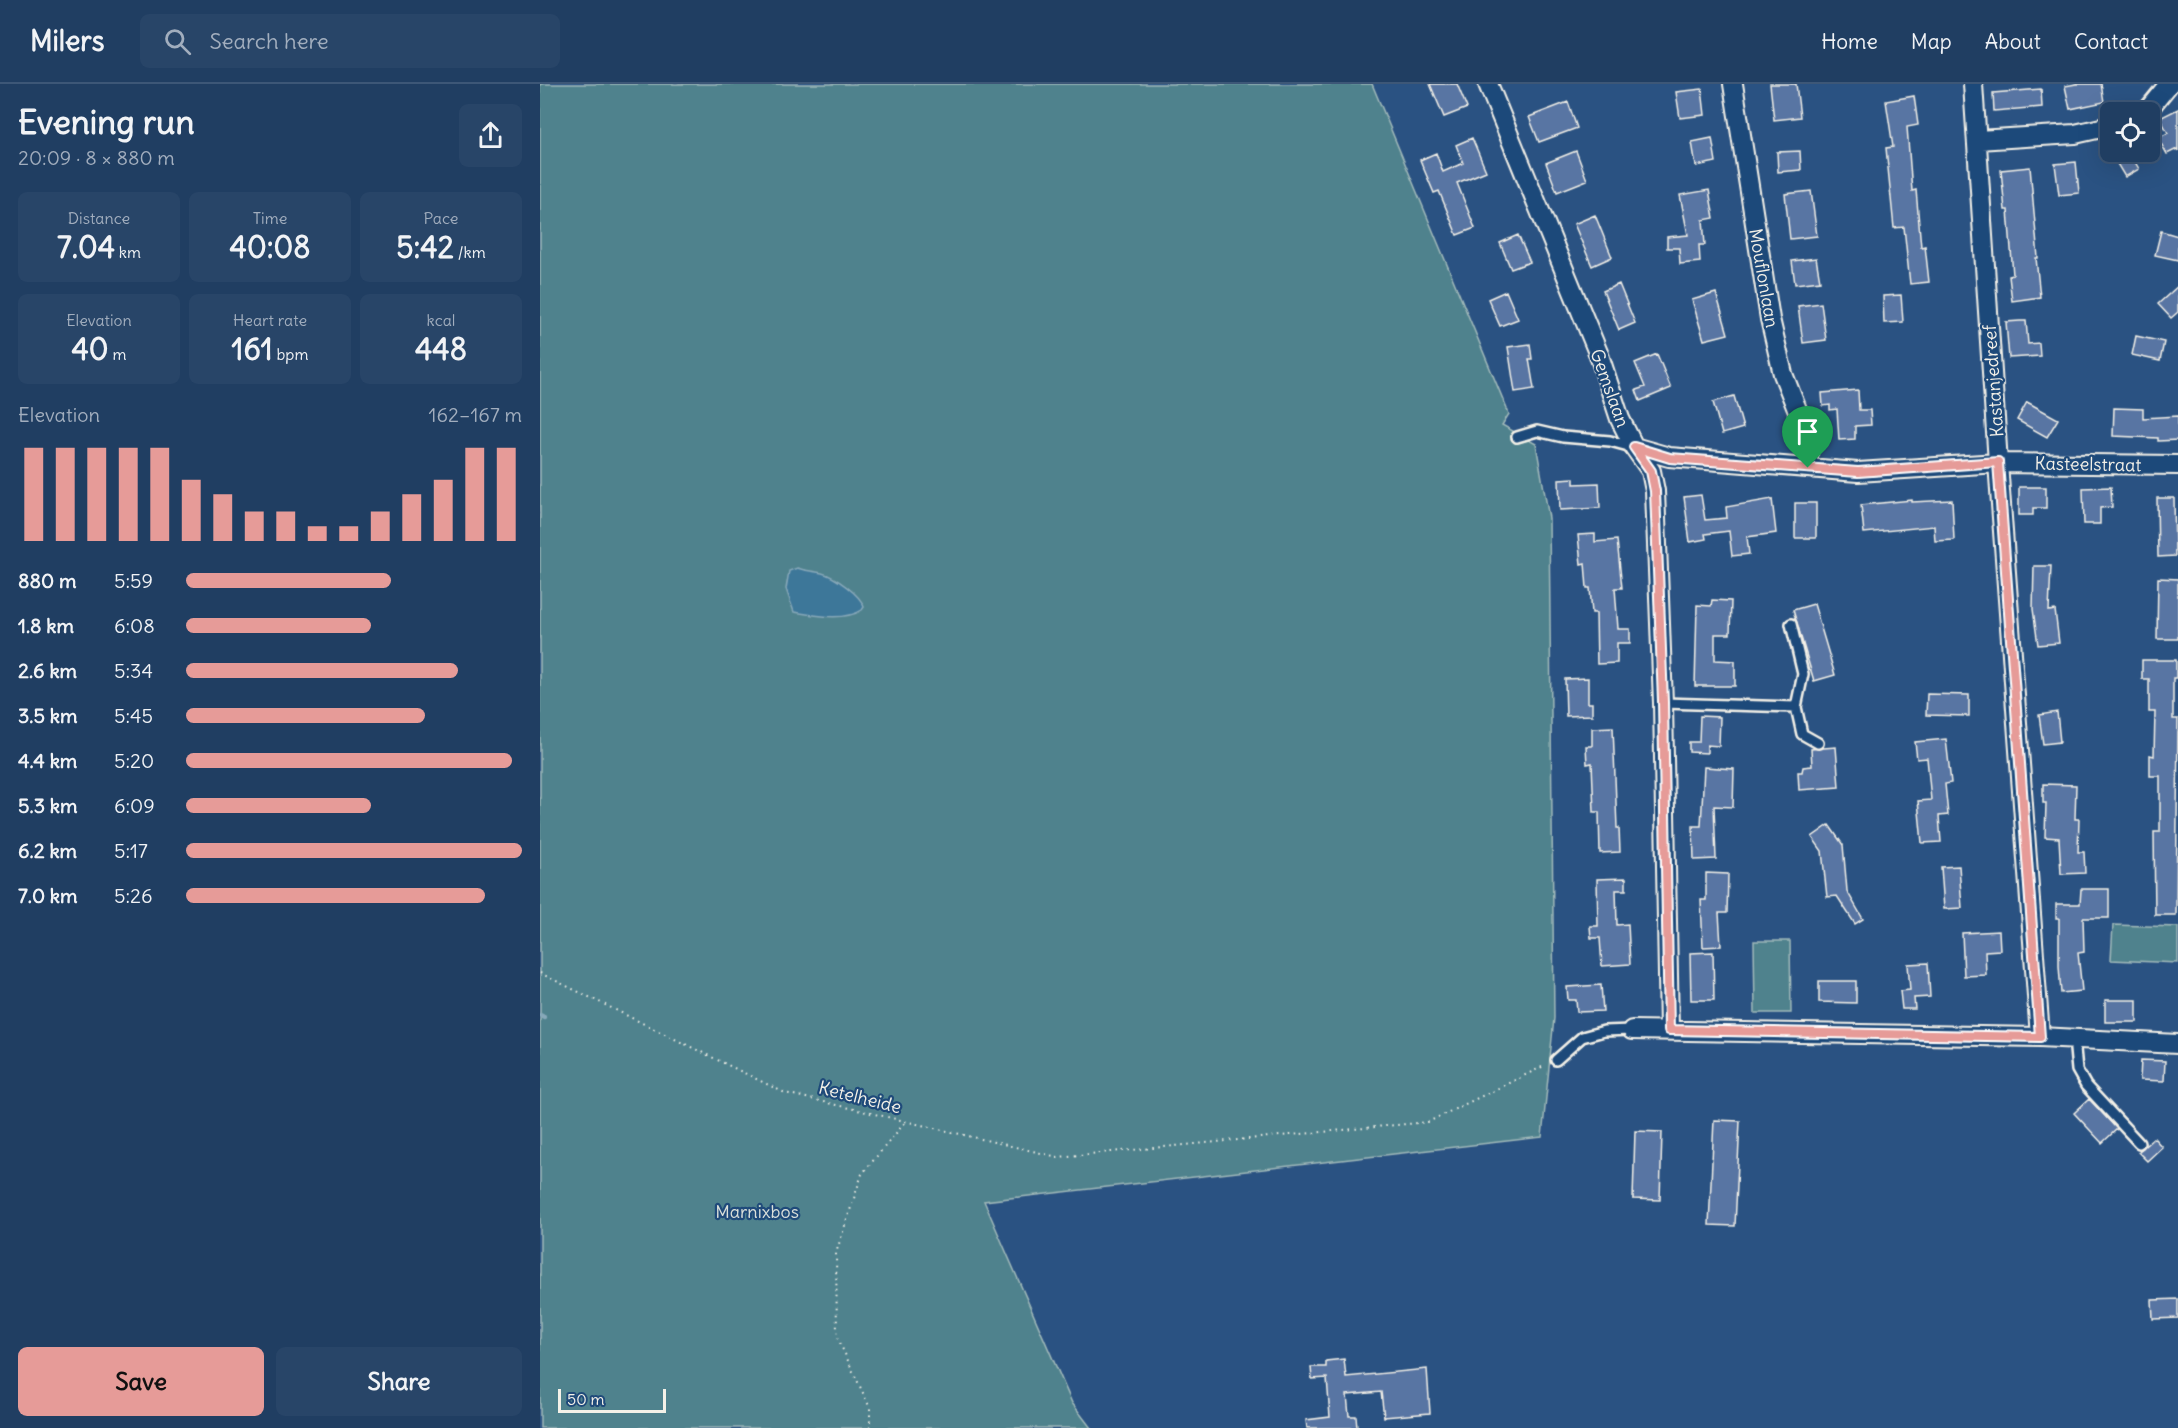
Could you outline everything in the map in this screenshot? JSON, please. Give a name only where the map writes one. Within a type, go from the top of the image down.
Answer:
[{"type":"street","name":"Gemslaan","points":[[1488,84],[1599,355],[1620,419],[1634,447],[1651,471],[1655,491],[1663,702],[1669,1030]]},
{"type":"street","name":"Mouflonlaan","points":[[1733,84],[1770,320],[1783,374],[1809,437],[1808,468]]},
{"type":"street","name":"Kastanjedreef","points":[[1973,84],[2040,1037]]},
{"type":"street","points":[[2154,102],[2169,84]]},
{"type":"street","points":[[1978,140],[2074,134],[2100,128]]},
{"type":"street","name":"Kasteelstraat","points":[[1634,447],[1670,458],[1858,472],[1998,462],[2178,465]]},
{"type":"street","points":[[1632,1030],[2040,1037],[2178,1044]]},
{"type":"lane","points":[[1517,437],[1537,431],[1610,441],[1634,447]]},
{"type":"lane","points":[[1791,624],[1803,674],[1796,707],[1802,734],[1818,743]]},
{"type":"lane","points":[[1663,702],[1796,707]]},
{"type":"lane","points":[[1556,1060],[1582,1037],[1604,1032],[1632,1030]]},
{"type":"lane","points":[[2074,1039],[2077,1070],[2086,1086],[2139,1143]]},
{"type":"path","name":"Ketelheide","points":[[540,973],[785,1093],[907,1120],[862,1174],[836,1253],[837,1337],[870,1408],[870,1428]]},
{"type":"path","points":[[907,1120],[1058,1157],[1428,1122],[1556,1060]]},
{"type":"green space","name":"Marnixbos","points":[[540,84],[1372,84],[1509,414],[1502,425],[1536,444],[1549,518],[1554,1018],[1542,1137],[984,1201],[1072,1403],[1091,1428],[540,1428]]},
{"type":"green space","points":[[2113,925],[2178,927],[2178,963],[2111,960]]},
{"type":"green space","points":[[1754,941],[1790,941],[1791,1013],[1755,1013]]},
{"type":"water","points":[[797,568],[822,573],[833,578],[853,592],[864,607],[855,614],[838,617],[794,612],[786,589],[789,571]]},
{"type":"building","points":[[1430,84],[1457,84],[1467,108],[1444,117]]},
{"type":"building","points":[[1770,84],[1796,84],[1800,117],[1774,120]]},
{"type":"building","points":[[2101,84],[2104,102],[2070,109],[2065,86]]},
{"type":"building","points":[[1702,89],[1705,115],[1680,118],[1676,92]]},
{"type":"building","points":[[2041,89],[2042,107],[1994,111],[1993,93]]},
{"type":"building","points":[[1914,96],[1918,125],[1907,127],[1912,191],[1916,190],[1921,247],[1925,246],[1929,282],[1910,284],[1904,227],[1894,228],[1886,148],[1893,147],[1886,101]]},
{"type":"building","points":[[1568,102],[1577,128],[1539,142],[1529,117]]},
{"type":"building","points":[[2178,109],[2178,151],[2177,149],[2167,154],[2160,142],[2160,137],[2168,133],[2160,118]]},
{"type":"building","points":[[1472,138],[1486,171],[1457,183],[1475,228],[1457,235],[1439,191],[1434,193],[1420,160],[1436,153],[1443,172],[1463,163],[1456,145]]},
{"type":"building","points":[[1712,138],[1716,162],[1696,166],[1692,142]]},
{"type":"building","points":[[1576,151],[1587,180],[1557,192],[1546,163]]},
{"type":"building","points":[[1800,151],[1801,170],[1778,172],[1777,152]]},
{"type":"building","points":[[2076,162],[2079,193],[2059,195],[2055,164]]},
{"type":"building","points":[[2116,162],[2135,162],[2139,169],[2125,177]]},
{"type":"building","points":[[2030,167],[2040,297],[2012,301],[2009,276],[2013,275],[2008,210],[2005,210],[2001,170]]},
{"type":"building","points":[[1709,190],[1714,218],[1703,220],[1705,245],[1699,245],[1700,262],[1680,264],[1679,248],[1667,248],[1667,237],[1688,235],[1680,195]]},
{"type":"building","points":[[1811,191],[1817,236],[1790,239],[1785,194]]},
{"type":"building","points":[[1595,215],[1612,257],[1592,266],[1574,224]]},
{"type":"building","points":[[2161,231],[2178,236],[2178,260],[2155,255]]},
{"type":"building","points":[[1518,235],[1530,262],[1511,269],[1500,243]]},
{"type":"building","points":[[1816,258],[1820,281],[1795,284],[1792,261]]},
{"type":"building","points":[[1619,284],[1635,323],[1619,330],[1603,291]]},
{"type":"building","points":[[2178,286],[2178,312],[2171,318],[2158,304]]},
{"type":"building","points":[[1506,291],[1518,319],[1500,326],[1488,299]]},
{"type":"building","points":[[1716,293],[1728,334],[1704,340],[1692,300]]},
{"type":"building","points":[[1901,295],[1903,322],[1884,323],[1883,296]]},
{"type":"building","points":[[1821,303],[1826,340],[1803,343],[1798,306]]},
{"type":"building","points":[[2026,321],[2028,344],[2039,343],[2040,356],[2009,358],[2006,322]]},
{"type":"building","points":[[2136,336],[2164,342],[2160,361],[2132,355]]},
{"type":"building","points":[[1530,344],[1532,359],[1529,359],[1534,389],[1515,392],[1508,347]]},
{"type":"building","points":[[1657,354],[1671,388],[1640,401],[1636,390],[1645,387],[1635,363]]},
{"type":"building","points":[[1858,390],[1859,410],[1870,410],[1871,425],[1855,426],[1855,439],[1839,440],[1837,409],[1830,410],[1830,405],[1823,406],[1822,393]]},
{"type":"building","points":[[1734,396],[1743,428],[1722,434],[1713,402]]},
{"type":"building","points":[[2027,402],[2058,419],[2047,437],[2017,420]]},
{"type":"building","points":[[2114,408],[2143,409],[2143,418],[2178,416],[2178,440],[2158,441],[2158,438],[2113,436]]},
{"type":"building","points":[[1574,478],[1574,484],[1599,483],[1600,508],[1560,510],[1559,479]]},
{"type":"building","points":[[2019,487],[2046,487],[2046,508],[2033,508],[2033,515],[2019,515]]},
{"type":"building","points":[[2111,487],[2112,507],[2100,508],[2100,524],[2084,524],[2083,488]]},
{"type":"building","points":[[1701,495],[1705,520],[1727,518],[1726,507],[1772,499],[1776,533],[1747,537],[1749,554],[1732,556],[1729,531],[1705,534],[1706,539],[1690,542],[1684,497]]},
{"type":"building","points":[[2157,498],[2174,498],[2175,556],[2158,557]]},
{"type":"building","points":[[1912,500],[1912,502],[1952,500],[1954,540],[1935,541],[1934,526],[1864,533],[1861,505]]},
{"type":"building","points":[[1795,503],[1816,503],[1816,538],[1795,538]]},
{"type":"building","points":[[1595,534],[1595,542],[1617,540],[1622,588],[1615,588],[1618,629],[1630,629],[1630,643],[1617,643],[1617,663],[1597,664],[1596,613],[1592,613],[1590,588],[1587,588],[1585,563],[1581,564],[1578,535]]},
{"type":"building","points":[[2034,566],[2051,566],[2049,611],[2055,610],[2059,643],[2038,645],[2033,609]]},
{"type":"building","points":[[2158,578],[2178,579],[2178,639],[2157,639]]},
{"type":"building","points":[[1712,600],[1731,601],[1730,634],[1715,634],[1715,660],[1735,661],[1735,686],[1695,686],[1697,605],[1711,606]]},
{"type":"building","points":[[1814,604],[1835,675],[1814,681],[1793,610]]},
{"type":"building","points":[[2142,660],[2176,660],[2176,678],[2173,678],[2173,719],[2178,719],[2176,915],[2155,915],[2154,832],[2160,832],[2160,776],[2150,776],[2150,755],[2154,756],[2155,712],[2149,712],[2149,679],[2142,679]]},
{"type":"building","points":[[1588,678],[1588,703],[1592,703],[1592,715],[1566,716],[1565,679]]},
{"type":"building","points":[[1927,694],[1969,695],[1969,716],[1926,715]]},
{"type":"building","points":[[2057,712],[2060,742],[2043,744],[2039,715]]},
{"type":"building","points":[[1700,716],[1720,717],[1719,746],[1707,745],[1707,753],[1689,752],[1689,742],[1699,742]]},
{"type":"building","points":[[1613,727],[1620,852],[1600,853],[1599,812],[1594,812],[1592,763],[1587,764],[1586,746],[1592,746],[1592,728]]},
{"type":"building","points":[[1946,739],[1951,783],[1945,784],[1948,815],[1939,816],[1941,842],[1922,843],[1918,801],[1931,800],[1927,758],[1917,759],[1915,742]]},
{"type":"building","points":[[1836,747],[1839,787],[1799,790],[1798,772],[1802,772],[1803,767],[1812,766],[1811,749]]},
{"type":"building","points":[[1704,767],[1734,769],[1733,807],[1714,806],[1716,859],[1694,860],[1693,826],[1701,826]]},
{"type":"building","points":[[2043,784],[2076,785],[2075,819],[2079,819],[2078,852],[2084,852],[2085,873],[2061,874],[2059,838],[2045,837],[2046,803],[2043,803]]},
{"type":"building","points":[[1829,825],[1843,845],[1847,891],[1863,919],[1855,924],[1837,896],[1827,897],[1822,851],[1812,837]]},
{"type":"building","points":[[1959,866],[1962,908],[1944,909],[1941,867]]},
{"type":"building","points":[[1706,873],[1728,874],[1727,913],[1719,913],[1721,946],[1703,947],[1701,900],[1706,900]]},
{"type":"building","points":[[1626,878],[1626,890],[1616,890],[1617,925],[1628,924],[1630,964],[1602,966],[1600,938],[1591,938],[1590,926],[1598,926],[1597,879]]},
{"type":"building","points":[[2081,889],[2109,889],[2109,918],[2083,918],[2084,952],[2078,953],[2082,991],[2061,993],[2059,918],[2056,918],[2056,904],[2080,904]]},
{"type":"building","points":[[1999,931],[2000,950],[1985,951],[1986,975],[1964,976],[1962,933]]},
{"type":"building","points":[[1713,952],[1714,1000],[1691,1000],[1690,953]]},
{"type":"building","points":[[1928,963],[1930,997],[1914,998],[1915,1009],[1902,1009],[1900,991],[1910,990],[1908,964]]},
{"type":"building","points":[[1819,981],[1856,981],[1856,1003],[1819,1002]]},
{"type":"building","points":[[1601,985],[1603,1011],[1577,1012],[1576,1000],[1568,1000],[1567,987]]},
{"type":"building","points":[[2105,1000],[2137,1000],[2137,1022],[2105,1022]]},
{"type":"building","points":[[2141,1060],[2165,1061],[2164,1081],[2140,1080]]},
{"type":"building","points":[[2089,1099],[2117,1129],[2102,1143],[2074,1113]]},
{"type":"building","points":[[1714,1120],[1740,1121],[1735,1226],[1709,1225]]},
{"type":"building","points":[[1635,1131],[1662,1132],[1660,1200],[1633,1199]]},
{"type":"building","points":[[2154,1138],[2162,1147],[2147,1161],[2138,1152]]},
{"type":"building","points":[[2178,1299],[2178,1318],[2153,1319],[2152,1300]]},
{"type":"building","points":[[1344,1359],[1346,1377],[1427,1369],[1430,1413],[1384,1417],[1381,1392],[1347,1395],[1349,1416],[1356,1416],[1357,1428],[1307,1428],[1306,1420],[1330,1417],[1327,1378],[1312,1379],[1311,1367],[1326,1367],[1326,1361]]},
{"type":"waterway","points":[[540,1015],[544,1017]]},
{"type":"route","points":[[1634,447],[1670,458],[1808,468],[1858,472],[1998,462],[2040,1037],[1669,1030],[1663,702],[1655,491],[1651,471],[1634,447]]}]
